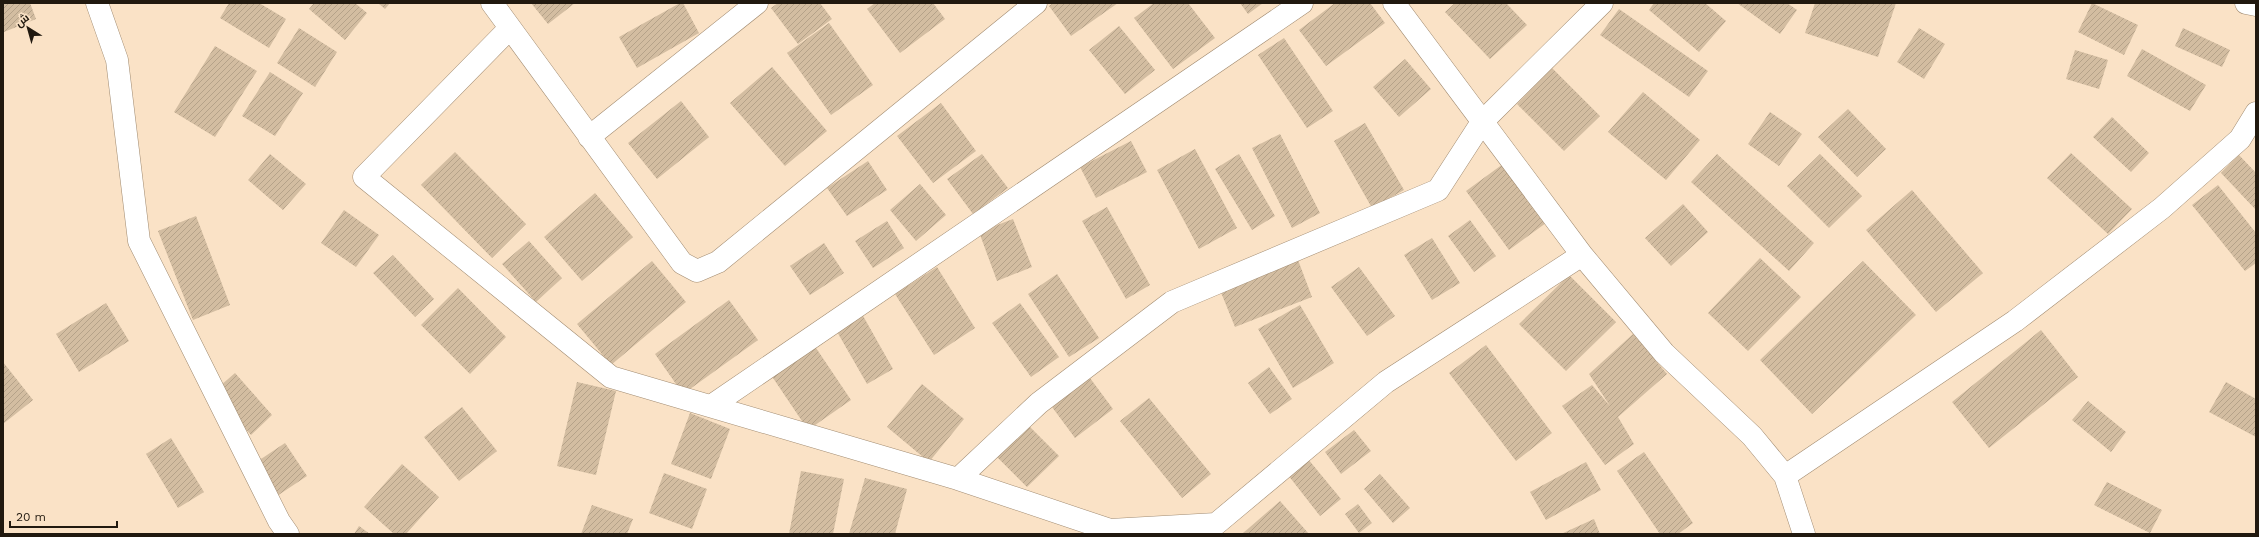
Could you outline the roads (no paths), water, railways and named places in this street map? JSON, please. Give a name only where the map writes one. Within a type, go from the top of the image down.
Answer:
[{"type":"street","points":[[97,3],[118,60],[139,240],[278,521],[288,534]]},
{"type":"street","points":[[492,3],[682,263],[697,271],[718,262],[1036,3]]},
{"type":"street","points":[[590,137],[757,3]]},
{"type":"street","points":[[711,406],[1302,3]]},
{"type":"street","points":[[1394,3],[1582,255],[1664,353],[1752,436],[1785,476],[1804,534]]},
{"type":"street","points":[[958,479],[1039,403],[1172,302],[1438,190],[1482,122],[1602,3]]},
{"type":"street","points":[[2246,3],[2256,5]]},
{"type":"street","points":[[510,28],[364,177],[611,377],[958,479],[1110,530],[1216,524],[1386,382],[1582,255]]},
{"type":"street","points":[[1785,476],[2015,321],[2162,208],[2240,139],[2256,113]]}]
